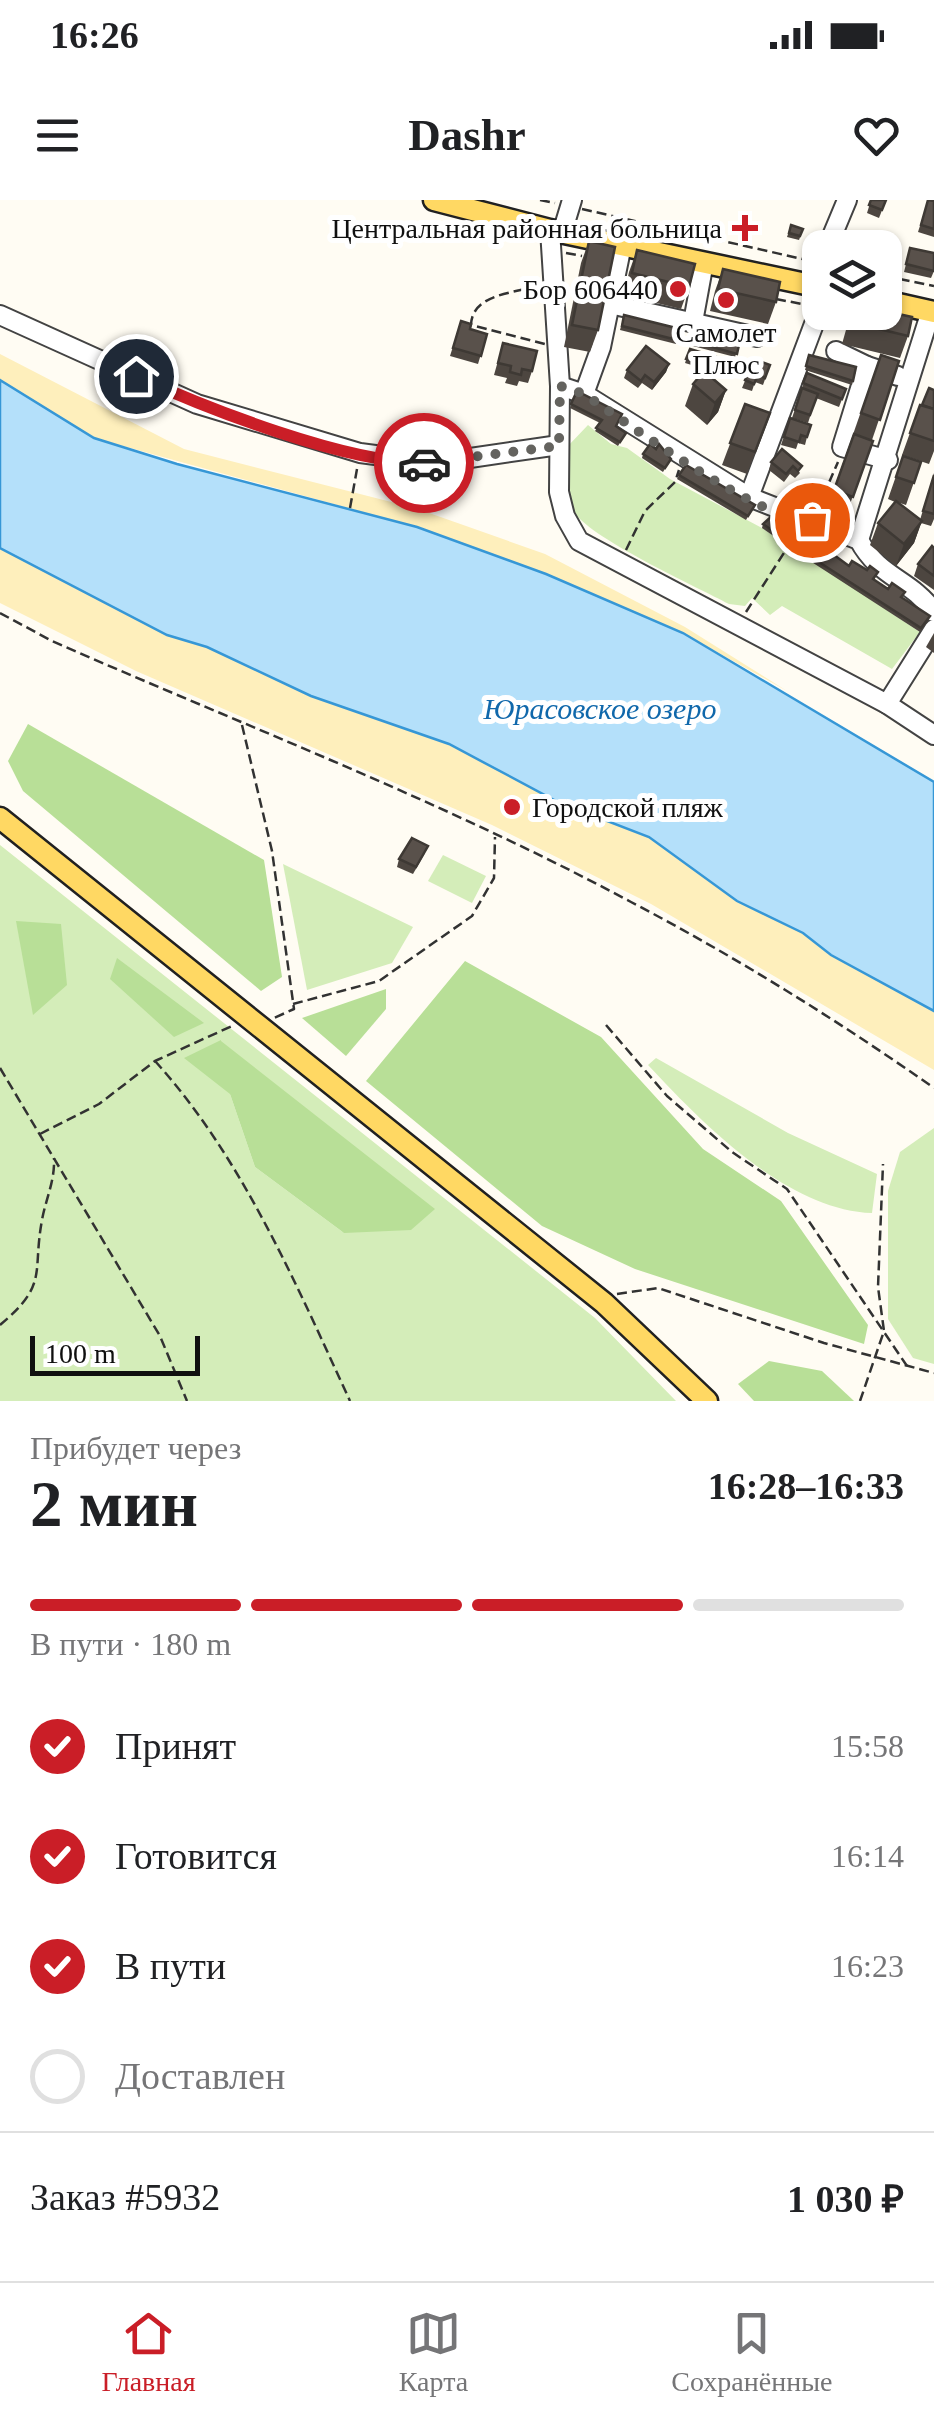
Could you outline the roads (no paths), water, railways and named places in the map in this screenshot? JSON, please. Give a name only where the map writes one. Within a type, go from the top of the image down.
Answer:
[{"type":"main road","points":[[434,200],[554,238],[802,274]]},
{"type":"main road","points":[[902,305],[933,312]]},
{"type":"main road","points":[[0,818],[596,1296],[707,1401]]},
{"type":"street","points":[[834,230],[847,200]]},
{"type":"street","points":[[570,203],[554,238],[552,282],[560,386],[558,492],[570,528],[579,540],[618,564],[886,704],[934,735]]},
{"type":"street","points":[[584,394],[622,245]]},
{"type":"street","points":[[693,322],[704,262]]},
{"type":"street","points":[[610,304],[757,336]]},
{"type":"street","points":[[859,540],[888,460],[908,379],[933,312]]},
{"type":"street","points":[[0,315],[198,404],[360,453],[436,463],[559,446]]},
{"type":"street","points":[[749,497],[812,330]]},
{"type":"street","points":[[836,351],[866,366],[908,379]]},
{"type":"street","points":[[866,366],[842,447],[888,460]]},
{"type":"street","points":[[560,386],[584,394],[684,460],[749,497],[859,540],[871,562],[918,592],[934,612]]},
{"type":"street","points":[[886,704],[934,629]]},
{"type":"water","name":"Юрасовское озеро","points":[[0,380],[94,438],[177,464],[417,527],[546,574],[683,633],[934,782],[934,1011],[831,955],[803,933],[737,901],[649,837],[558,802],[449,744],[311,696],[207,647],[167,635],[0,548]]},
{"type":"place","name":"Центральная районная больница","points":[[745,228]]},
{"type":"place","name":"Бор 606440","points":[[678,289]]},
{"type":"place","name":"Самолет Плюс","points":[[726,300]]},
{"type":"place","name":"Городской пляж","points":[[512,807]]}]
